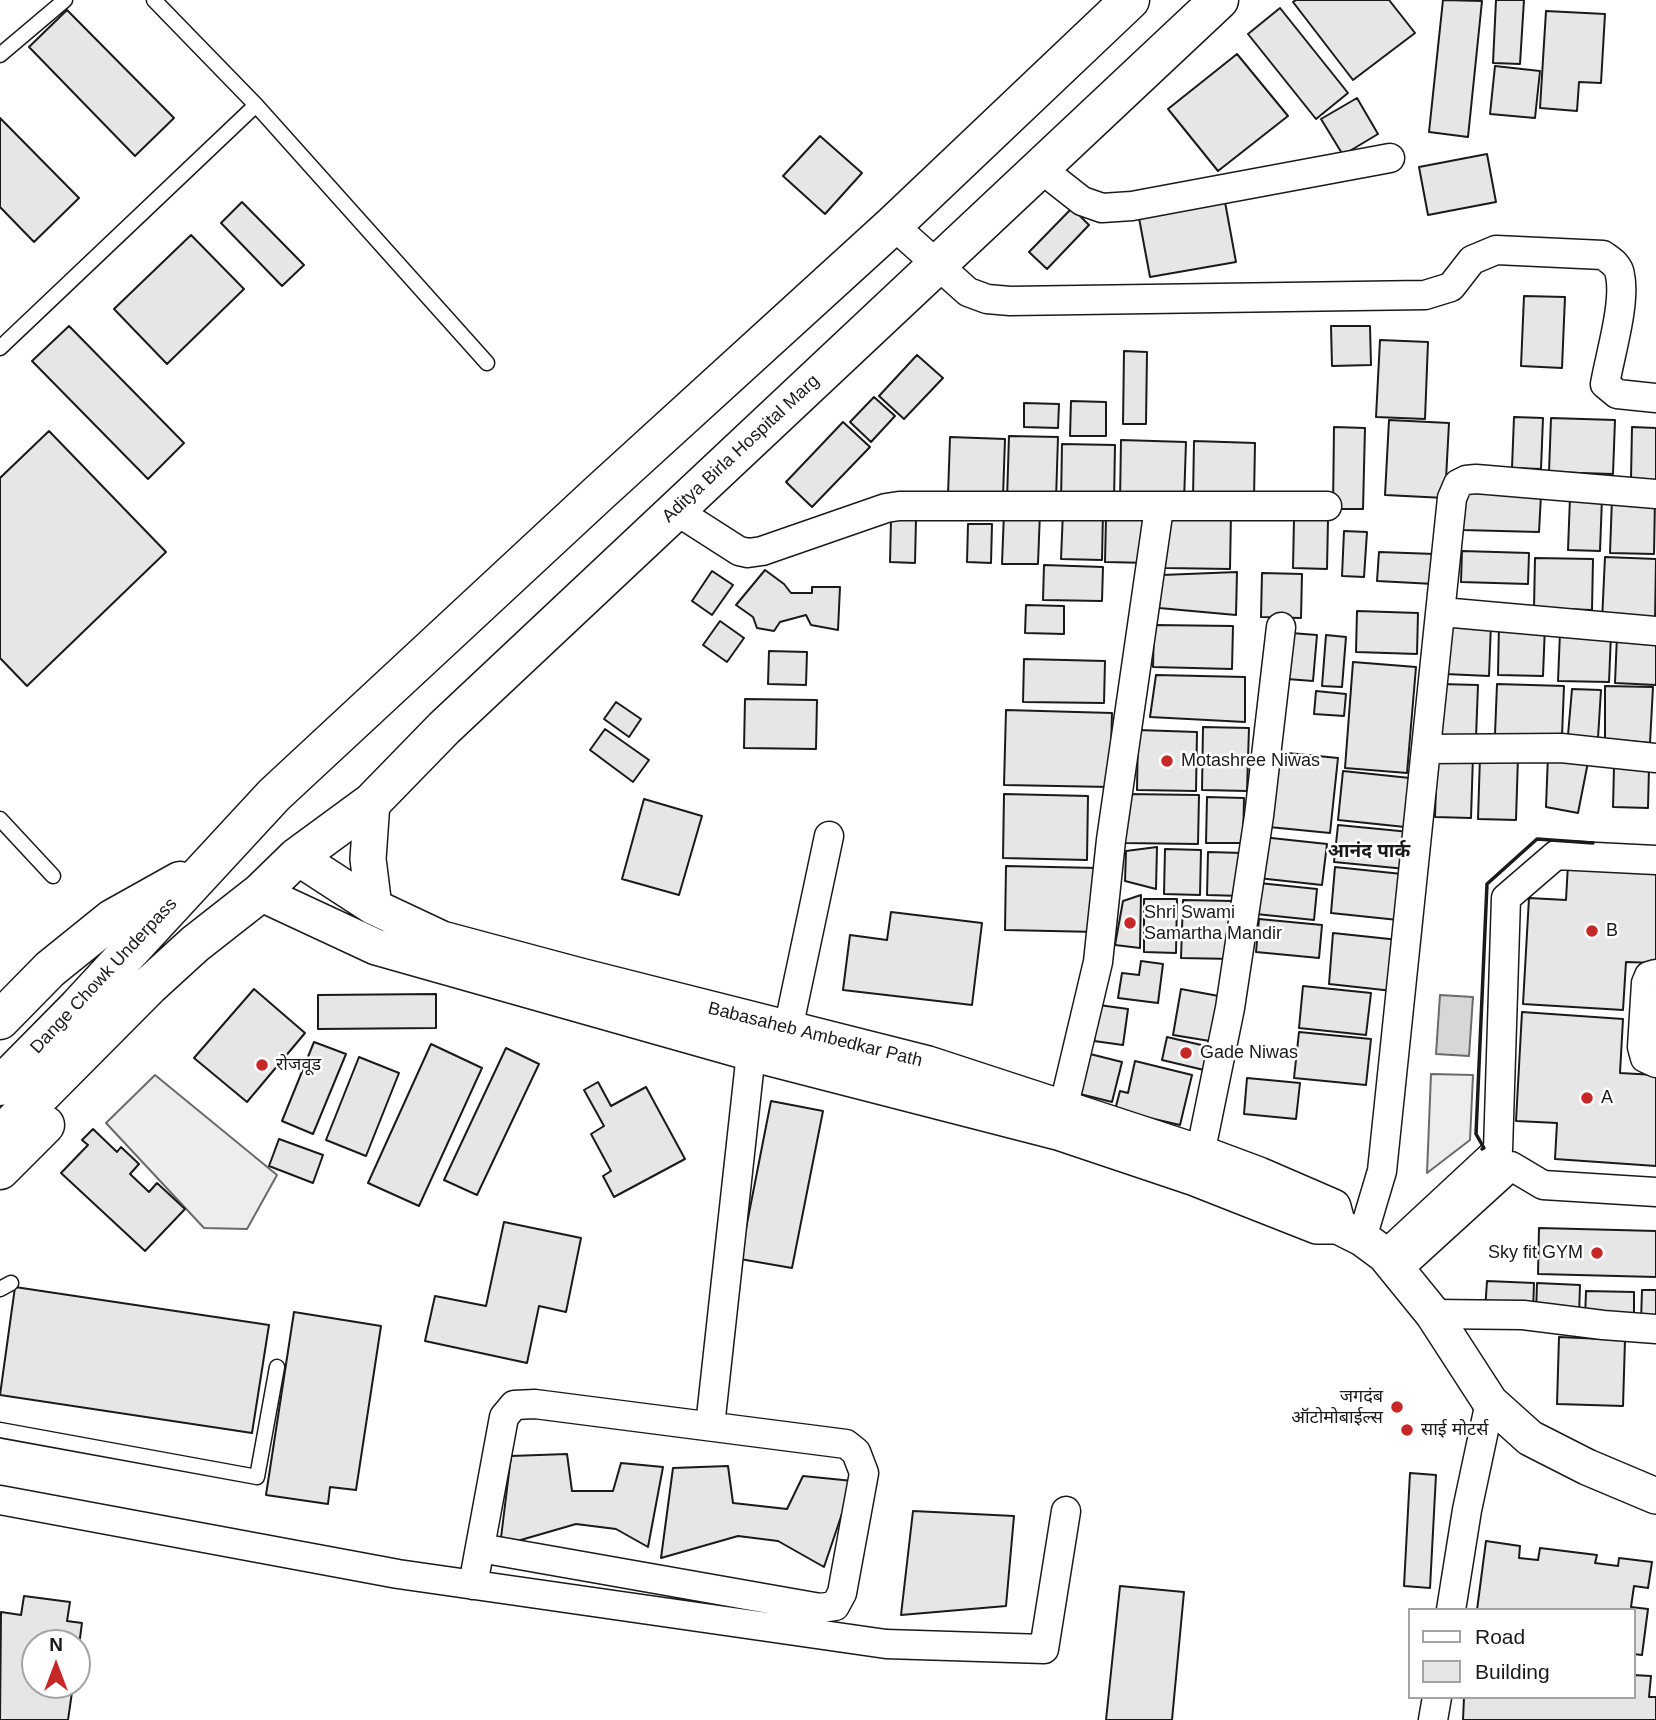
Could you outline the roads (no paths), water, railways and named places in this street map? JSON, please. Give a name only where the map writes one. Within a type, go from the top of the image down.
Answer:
[{"type":"main road","points":[[893,225],[1130,0]]},
{"type":"main road","name":"Aditya Birla Hospital Marg","points":[[260,893],[297,857],[372,802],[444,727],[1219,0]]},
{"type":"main road","name":"Dange Chowk Underpass","points":[[0,1086],[78,1007],[274,795],[893,225]]},
{"type":"main road","points":[[0,1020],[50,969],[112,919],[208,865]]},
{"type":"main road","name":"Dange Chowk Underpass","points":[[0,1136],[149,986],[195,944],[260,893]]},
{"type":"main road","points":[[0,1170],[128,1043],[149,986]]},
{"type":"street","points":[[1040,168],[1082,201],[1102,208],[1132,206],[1390,158]]},
{"type":"street","points":[[893,225],[968,292],[987,299],[1010,301],[1425,295],[1451,286],[1472,260],[1496,250],[1603,255],[1615,263],[1620,273],[1620,302],[1605,384],[1617,394],[1656,398]]},
{"type":"street","points":[[1371,1247],[1382,1171],[1452,498],[1458,484],[1476,479],[1656,494]]},
{"type":"street","points":[[675,510],[738,551],[748,553],[762,551],[898,506],[1327,506]]},
{"type":"street","points":[[1060,1120],[1098,962],[1111,840],[1160,508]]},
{"type":"street","points":[[1442,612],[1656,631]]},
{"type":"street","points":[[1198,1166],[1230,1008],[1255,844],[1281,627]]},
{"type":"street","points":[[1426,749],[1561,748],[1656,758]]},
{"type":"street","points":[[372,802],[368,859],[374,907]]},
{"type":"street","points":[[710,1426],[773,1048],[829,836]]},
{"type":"street","points":[[1371,1247],[1498,1150],[1506,898],[1556,855],[1656,860]]},
{"type":"street","name":"Babasaheb Ambedkar Path","points":[[297,857],[374,907],[442,939],[773,1048]]},
{"type":"street","name":"Babasaheb Ambedkar Path","points":[[260,893],[376,947],[1060,1120],[1198,1166],[1317,1226],[1371,1247]]},
{"type":"street","points":[[1656,974],[1650,976],[1646,983],[1642,1047],[1645,1058],[1656,1063]]},
{"type":"street","points":[[1371,1247],[1511,1166],[1543,1185],[1656,1192]]},
{"type":"street","points":[[1371,1247],[1433,1314],[1490,1402],[1530,1438],[1587,1468],[1656,1496]]},
{"type":"street","points":[[1433,1314],[1523,1315],[1656,1329]]},
{"type":"street","points":[[1451,1608],[1467,1510],[1490,1402]]},
{"type":"street","points":[[473,1585],[504,1417],[514,1405],[535,1404],[846,1444],[856,1452],[864,1473],[842,1593],[835,1606],[820,1608],[480,1548]]},
{"type":"street","points":[[0,1500],[398,1574],[886,1644],[1044,1649],[1066,1511]]},
{"type":"street","points":[[1433,1720],[1437,1699]]},
{"type":"lane","points":[[0,55],[65,0]]},
{"type":"lane","points":[[154,0],[256,105],[487,363]]},
{"type":"lane","points":[[0,348],[256,105]]},
{"type":"lane","points":[[0,819],[53,876]]},
{"type":"lane","points":[[0,1430],[257,1477],[277,1367]]},
{"type":"place","name":"Motashree Niwas","points":[[1167,761]]},
{"type":"place","name":"Shri Swami Samartha Mandir","points":[[1130,923]]},
{"type":"place","name":"B","points":[[1592,931]]},
{"type":"place","name":"Gade Niwas","points":[[1186,1053]]},
{"type":"place","name":"रोजवूड","points":[[262,1065]]},
{"type":"place","name":"A","points":[[1587,1098]]},
{"type":"place","name":"Sky fit GYM","points":[[1597,1253]]},
{"type":"place","name":"जगदंब ऑटोमोबाईल्स","points":[[1397,1407]]},
{"type":"place","name":"साई मोटर्स","points":[[1407,1430]]},
{"type":"district","name":"आनंद पार्क","points":[[1369,852]]}]
